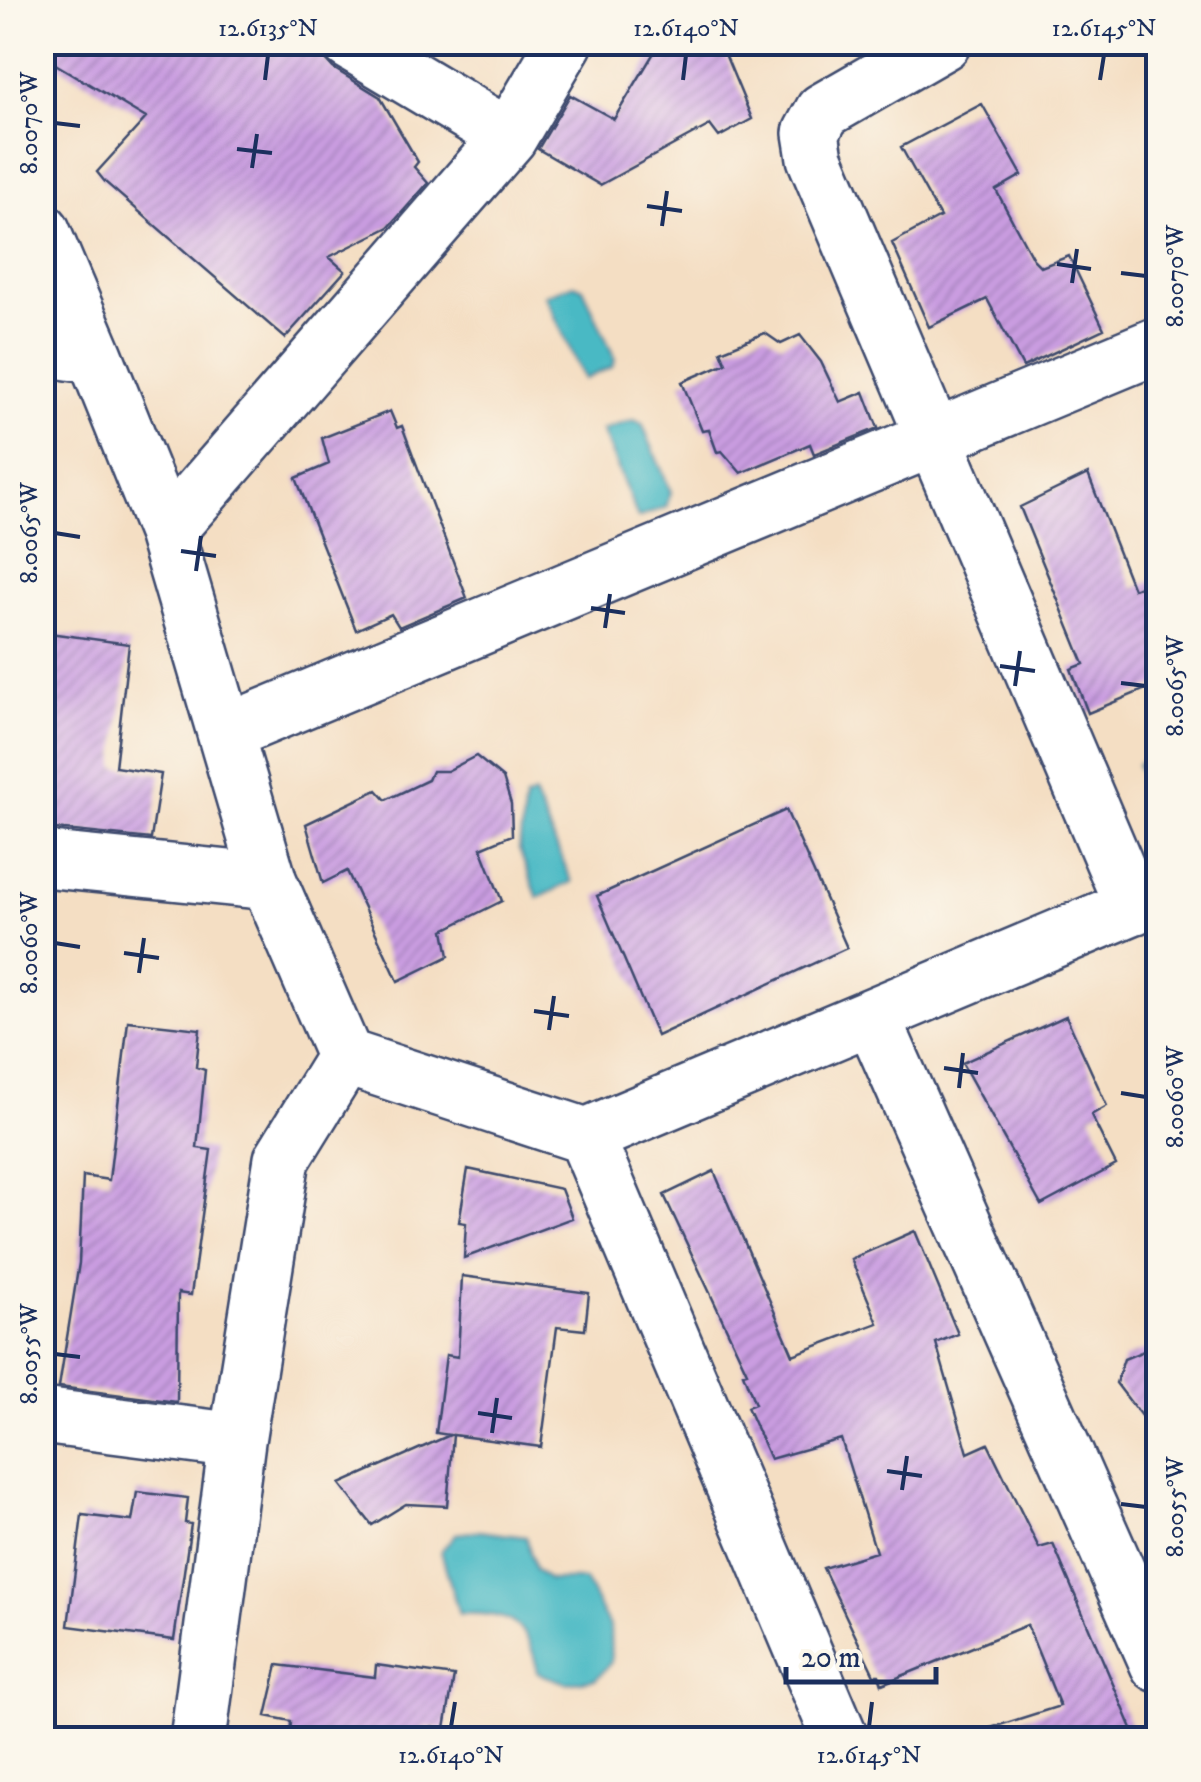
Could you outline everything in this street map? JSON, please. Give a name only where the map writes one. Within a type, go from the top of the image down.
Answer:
[{"type":"street","points":[[350,42],[509,138]]},
{"type":"street","points":[[166,532],[509,138],[565,42]]},
{"type":"street","points":[[42,231],[69,352],[166,532],[269,882],[345,1057],[586,1136],[1146,902],[934,438],[815,158],[811,133],[823,111],[943,42]]},
{"type":"street","points":[[225,732],[1158,345]]},
{"type":"street","points":[[42,859],[269,882]]},
{"type":"street","points":[[872,1016],[1158,1664]]},
{"type":"street","points":[[198,1740],[237,1441],[282,1159],[345,1057]]},
{"type":"street","points":[[586,1136],[841,1740]]},
{"type":"street","points":[[42,1416],[237,1441]]},
{"type":"water","points":[[574,284],[583,288],[615,359],[612,367],[584,379],[545,295]]},
{"type":"water","points":[[633,420],[642,423],[671,492],[666,507],[638,518],[602,430]]},
{"type":"water","points":[[1158,751],[1158,811],[1137,765]]},
{"type":"water","points":[[534,795],[572,882],[538,898],[519,849],[525,799]]},
{"type":"water","points":[[479,1531],[526,1537],[535,1570],[549,1580],[585,1580],[610,1628],[611,1662],[596,1679],[566,1683],[538,1673],[529,1642],[514,1624],[492,1615],[459,1614],[441,1551],[456,1534]]},
{"type":"building","points":[[42,42],[319,42],[322,56],[333,68],[380,97],[418,162],[414,167],[428,183],[389,227],[329,257],[345,271],[285,338],[105,182],[97,172],[146,118],[42,56]]},
{"type":"building","points":[[675,42],[720,42],[752,119],[719,137],[710,125],[600,185],[538,149],[570,95],[614,119],[655,51]]},
{"type":"building","points":[[982,104],[1022,175],[996,190],[1033,259],[1041,267],[1069,256],[1104,329],[1023,367],[987,299],[929,327],[892,243],[940,217],[901,147]]},
{"type":"building","points":[[765,333],[781,344],[800,335],[821,362],[840,402],[864,392],[878,428],[814,454],[810,444],[741,473],[722,451],[717,452],[709,430],[702,431],[682,382],[726,363],[721,351]]},
{"type":"building","points":[[390,411],[397,428],[402,426],[467,598],[399,627],[391,614],[356,630],[296,478],[329,464],[322,438]]},
{"type":"building","points":[[1088,474],[1133,589],[1158,578],[1158,684],[1088,713],[1071,669],[1084,664],[1020,507]]},
{"type":"building","points":[[42,632],[129,644],[115,767],[161,774],[151,839],[45,828],[54,709],[42,707]]},
{"type":"building","points":[[476,756],[503,778],[511,804],[512,835],[481,848],[502,901],[444,930],[449,956],[398,981],[347,871],[323,883],[306,824],[377,790],[386,800],[428,780],[432,771],[447,771]]},
{"type":"building","points":[[786,810],[847,948],[657,1036],[597,896]]},
{"type":"building","points":[[1066,1016],[1107,1106],[1091,1115],[1116,1165],[1041,1205],[962,1063]]},
{"type":"building","points":[[128,1021],[200,1029],[196,1067],[205,1070],[197,1148],[211,1150],[191,1295],[178,1293],[177,1402],[59,1387],[79,1263],[83,1176],[109,1180]]},
{"type":"building","points":[[468,1169],[561,1189],[572,1218],[464,1258],[466,1223],[459,1222]]},
{"type":"building","points":[[714,1171],[793,1355],[878,1323],[851,1259],[915,1231],[958,1334],[936,1343],[968,1453],[988,1444],[1039,1548],[1053,1544],[1137,1740],[982,1740],[981,1731],[1060,1706],[1027,1625],[882,1684],[879,1675],[874,1675],[823,1568],[876,1552],[841,1439],[770,1459],[747,1407],[755,1404],[743,1373],[747,1372],[664,1195]]},
{"type":"building","points":[[462,1276],[589,1293],[585,1330],[557,1327],[541,1447],[453,1435],[447,1506],[406,1504],[372,1525],[340,1484],[450,1435],[436,1433],[446,1355],[458,1357]]},
{"type":"building","points":[[1158,1345],[1158,1438],[1116,1383],[1124,1359]]},
{"type":"building","points":[[137,1492],[188,1498],[185,1523],[191,1524],[174,1640],[68,1626],[82,1515],[132,1521]]},
{"type":"building","points":[[278,1665],[375,1677],[376,1665],[454,1676],[445,1729],[424,1727],[422,1740],[290,1740],[291,1721],[266,1716]]}]
